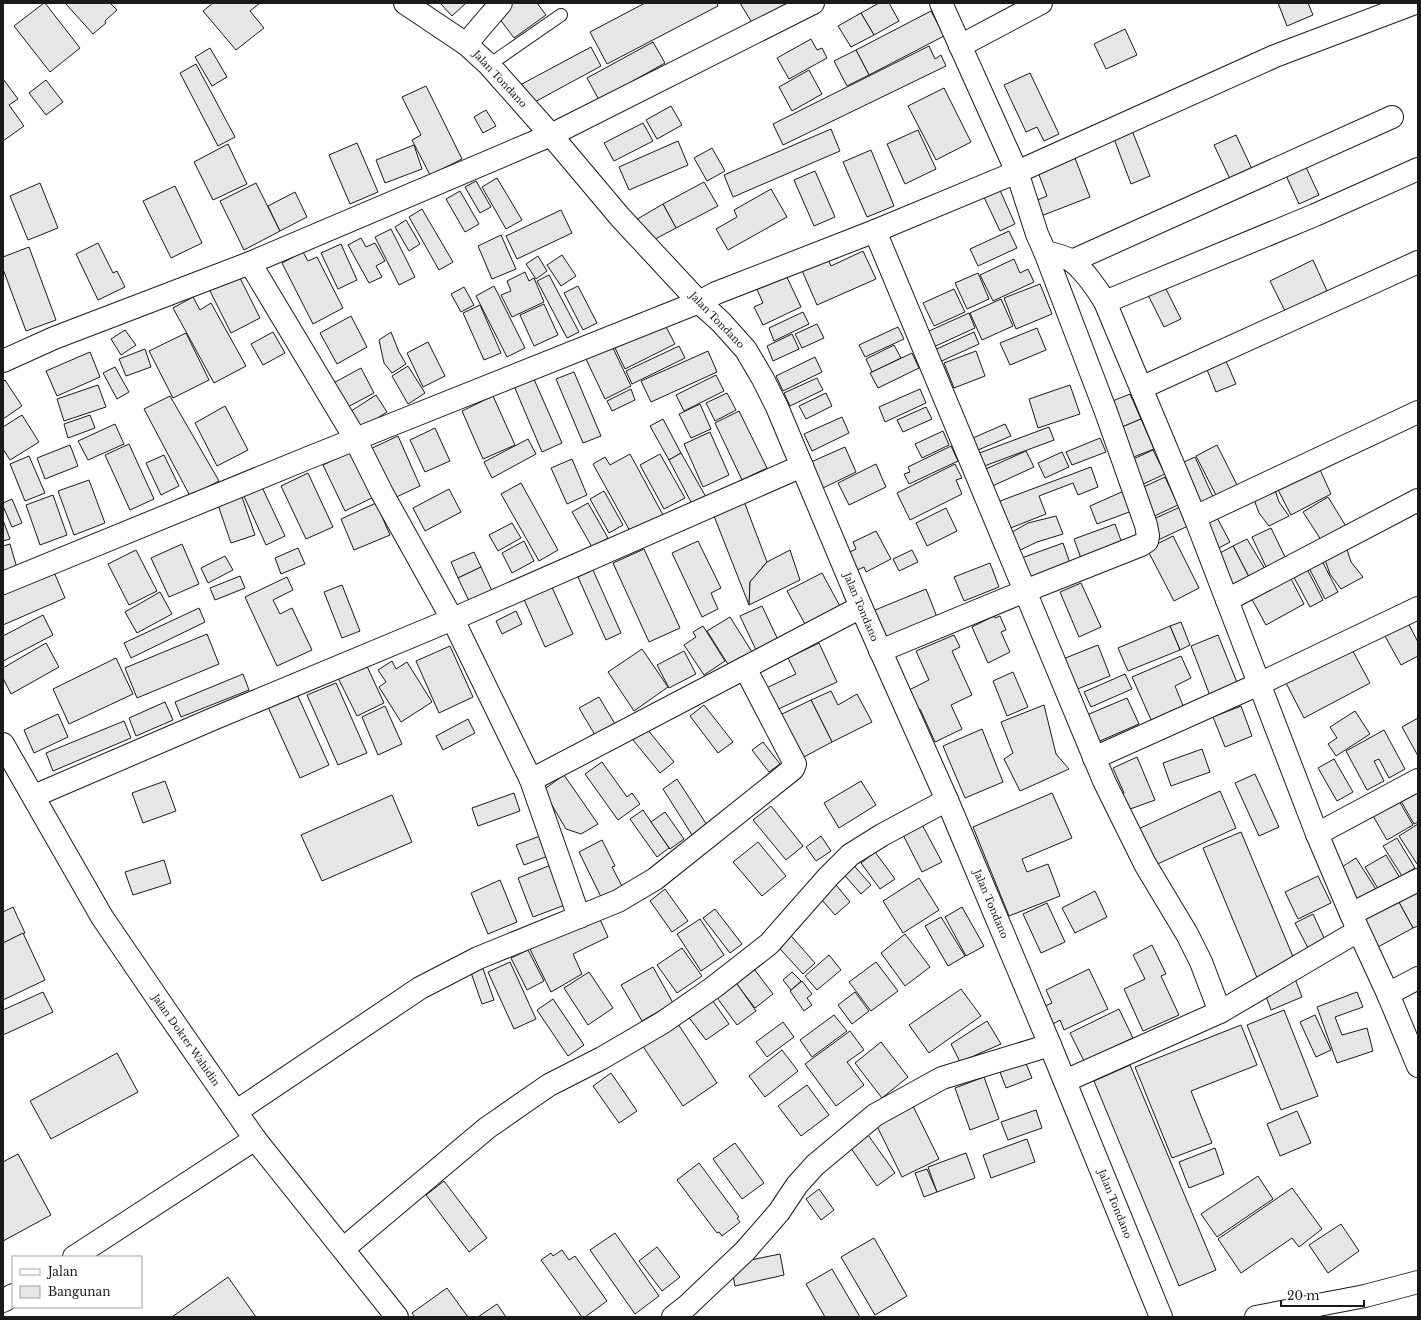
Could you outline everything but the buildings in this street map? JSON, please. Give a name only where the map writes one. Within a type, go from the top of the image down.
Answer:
[{"type":"street","name":"Jalan Tondano","points":[[406,3],[466,44],[488,65],[551,135],[620,217],[746,350],[763,379],[777,406],[861,608],[947,800],[1065,1081],[1161,1317]]},
{"type":"street","points":[[466,44],[501,3]]},
{"type":"street","points":[[3,361],[54,338],[250,263],[551,135],[813,3]]},
{"type":"street","points":[[880,651],[1141,545],[1147,541],[1148,536],[1146,525],[1106,412],[1037,234],[1017,172],[941,3]]},
{"type":"street","points":[[960,46],[1041,3]]},
{"type":"street","points":[[3,583],[699,302],[724,290],[876,231],[1017,172],[1275,56],[1415,3]]},
{"type":"street","points":[[1072,261],[1392,117]]},
{"type":"street","points":[[1105,302],[1315,215],[1418,169]]},
{"type":"street","points":[[876,231],[1094,758],[1145,864],[1187,934],[1201,962],[1220,1012]]},
{"type":"street","points":[[1045,252],[1072,261],[1098,290],[1105,302],[1195,517],[1317,834],[1354,923],[1388,994],[1418,1066]]},
{"type":"street","points":[[1141,388],[1418,262]]},
{"type":"street","points":[[250,263],[348,426],[382,493],[453,619],[531,780],[579,917]]},
{"type":"street","points":[[1195,517],[1418,412]]},
{"type":"street","points":[[34,796],[213,719],[453,619],[802,466]]},
{"type":"street","points":[[1227,600],[1418,500]]},
{"type":"street","points":[[531,780],[861,608]]},
{"type":"street","points":[[1094,758],[1259,684],[1418,608]]},
{"type":"street","points":[[237,1111],[420,988],[478,958],[618,901],[655,879],[794,766],[795,764],[745,668]]},
{"type":"street","name":"Jalan Dokter Wahidin","points":[[4,747],[34,796],[102,917],[162,1005],[256,1139],[397,1317]]},
{"type":"street","points":[[1317,834],[1418,780]]},
{"type":"street","points":[[343,1249],[487,1128],[549,1085],[602,1058],[662,1023],[714,987],[769,944],[828,877],[850,855],[882,835],[947,800]]},
{"type":"street","points":[[1065,1081],[1220,1012],[1418,880]]},
{"type":"street","points":[[1388,994],[1418,978]]},
{"type":"street","points":[[673,1317],[687,1306],[744,1251],[779,1212],[797,1185],[815,1165],[875,1115],[942,1078],[1050,1045]]},
{"type":"street","points":[[76,1256],[256,1139]]},
{"type":"street","points":[[1256,1317],[1365,1296],[1418,1282]]},
{"type":"street","points":[[3,1301],[12,1296]]},
{"type":"lane","points":[[488,65],[561,15]]}]
